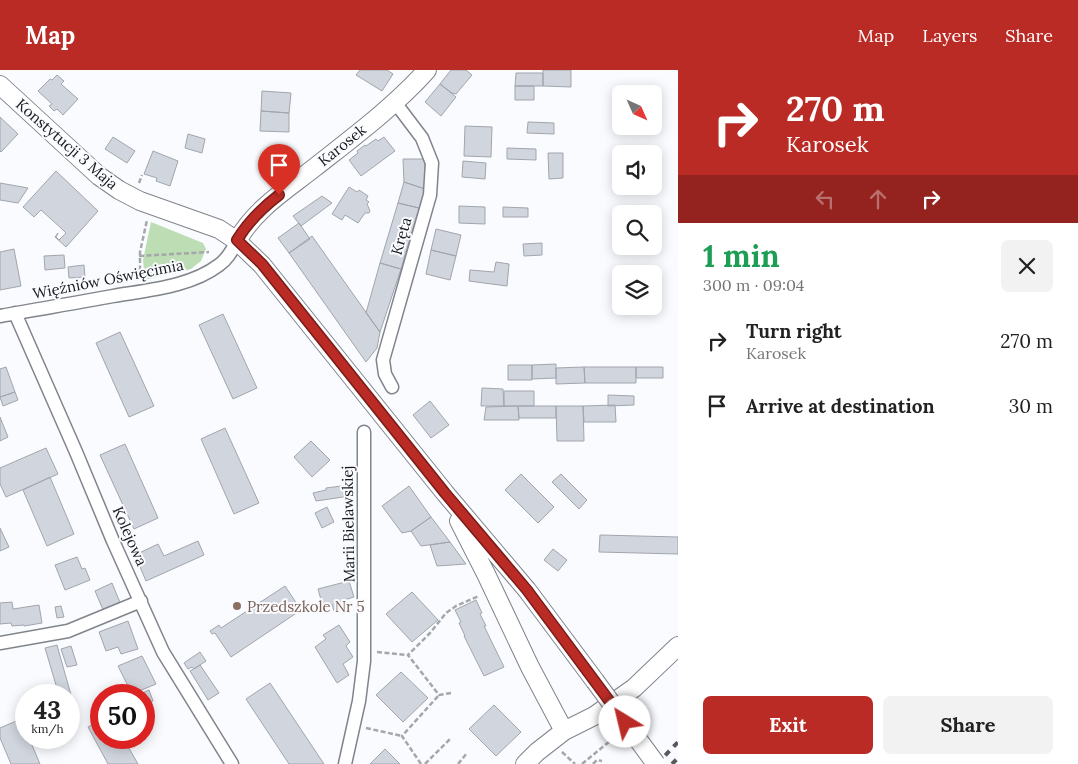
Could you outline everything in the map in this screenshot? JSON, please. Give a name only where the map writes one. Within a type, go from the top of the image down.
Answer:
[{"type":"main road","name":"Karosek","points":[[237,240],[245,227],[266,206],[332,154],[427,70]]},
{"type":"main road","name":"Konstytucji 3 Maja","points":[[0,85],[99,176],[119,190],[140,201],[219,229],[237,240],[262,264],[445,493],[544,612],[656,764]]},
{"type":"main road","points":[[445,493],[530,667],[564,731]]},
{"type":"main road","points":[[486,574],[490,565],[499,557]]},
{"type":"main road","points":[[525,764],[564,731],[594,716],[634,688],[678,646]]},
{"type":"street","name":"Kręta","points":[[392,387],[385,374],[383,360],[430,195],[432,163],[422,138],[394,101]]},
{"type":"street","name":"Więźniów Oświęcimia","points":[[0,316],[139,292],[190,280],[220,265],[237,240]]},
{"type":"street","name":"Kolejowa","points":[[15,313],[163,652],[232,764]]},
{"type":"street","name":"Marii Bielawskiej","points":[[345,764],[359,701],[364,651],[364,432]]},
{"type":"street","points":[[0,643],[68,631],[141,601]]},
{"type":"path","points":[[138,184],[142,175]]},
{"type":"path","points":[[140,272],[139,256],[148,218]]},
{"type":"path","points":[[139,256],[209,252]]},
{"type":"path","points":[[408,655],[430,633],[446,613],[456,606],[485,593]]},
{"type":"path","points":[[364,651],[408,655],[439,695]]},
{"type":"path","points":[[402,736],[439,695],[451,693]]},
{"type":"path","points":[[354,726],[402,736],[421,764]]},
{"type":"path","points":[[582,764],[621,732]]},
{"type":"path","points":[[426,764],[451,738]]},
{"type":"path","points":[[558,748],[575,764]]},
{"type":"path","points":[[458,764],[468,753]]},
{"type":"path","points":[[593,764],[597,760],[602,761]]},
{"type":"green space","points":[[151,222],[203,243],[206,249],[201,261],[191,269],[145,280],[143,260]]},
{"type":"building","points":[[360,70],[387,70],[393,74],[382,91],[356,75]]},
{"type":"building","points":[[451,70],[466,70],[472,75],[456,94],[440,84]]},
{"type":"building","points":[[543,70],[571,70],[571,87],[543,86]]},
{"type":"building","points":[[516,73],[543,73],[543,86],[515,86]]},
{"type":"building","points":[[57,75],[64,81],[61,84],[78,99],[63,115],[57,109],[54,111],[49,106],[52,104],[38,91]]},
{"type":"building","points":[[440,84],[456,97],[441,116],[425,102]]},
{"type":"building","points":[[515,86],[534,86],[534,100],[515,100]]},
{"type":"building","points":[[262,91],[291,93],[289,113],[261,111]]},
{"type":"building","points":[[261,111],[289,113],[289,132],[260,131]]},
{"type":"building","points":[[0,117],[18,134],[1,152],[0,151]]},
{"type":"building","points":[[528,122],[554,123],[554,134],[527,133]]},
{"type":"building","points":[[465,126],[492,127],[491,157],[464,156]]},
{"type":"building","points":[[188,134],[205,139],[202,153],[185,148]]},
{"type":"building","points":[[113,137],[135,151],[127,163],[105,149]]},
{"type":"building","points":[[384,137],[395,151],[361,176],[349,160],[365,145]]},
{"type":"building","points":[[507,148],[536,149],[536,160],[507,159]]},
{"type":"building","points":[[153,151],[178,161],[170,186],[156,181],[157,178],[144,174]]},
{"type":"building","points":[[548,153],[563,153],[563,178],[549,179]]},
{"type":"building","points":[[403,159],[425,159],[425,189],[404,182]]},
{"type":"building","points":[[463,161],[486,163],[485,179],[462,177]]},
{"type":"building","points":[[56,171],[98,211],[66,247],[55,237],[58,233],[56,237],[59,240],[66,233],[62,229],[41,210],[34,217],[23,207]]},
{"type":"building","points":[[404,182],[425,189],[419,208],[398,203]]},
{"type":"building","points":[[0,183],[28,188],[18,203],[0,200]]},
{"type":"building","points":[[349,187],[357,192],[359,190],[368,196],[366,200],[369,202],[367,204],[370,211],[365,213],[358,223],[345,215],[342,220],[332,214]]},
{"type":"building","points":[[322,196],[332,203],[301,226],[293,216]]},
{"type":"building","points":[[398,203],[419,208],[401,269],[380,263]]},
{"type":"building","points":[[459,206],[485,207],[485,224],[459,223]]},
{"type":"building","points":[[503,207],[528,208],[528,217],[503,217]]},
{"type":"building","points":[[299,223],[310,239],[289,253],[278,238]]},
{"type":"building","points":[[436,229],[461,235],[456,256],[431,250]]},
{"type":"building","points":[[312,236],[380,332],[377,348],[366,362],[289,253]]},
{"type":"building","points":[[542,243],[542,255],[524,256],[523,244]]},
{"type":"building","points":[[14,249],[21,286],[0,290],[0,252]]},
{"type":"building","points":[[431,250],[456,256],[450,280],[426,274]]},
{"type":"building","points":[[64,255],[65,268],[45,270],[44,256]]},
{"type":"building","points":[[496,262],[509,264],[507,286],[469,281],[470,270],[494,272]]},
{"type":"building","points":[[380,263],[401,269],[380,332],[366,313]]},
{"type":"building","points":[[84,265],[85,277],[69,278],[68,267]]},
{"type":"building","points":[[223,314],[257,388],[233,399],[199,325]]},
{"type":"building","points":[[120,332],[154,406],[129,417],[96,343]]},
{"type":"building","points":[[556,364],[556,378],[532,379],[532,365]]},
{"type":"building","points":[[508,365],[532,365],[532,380],[508,380]]},
{"type":"building","points":[[6,367],[15,392],[0,397],[0,369]]},
{"type":"building","points":[[584,367],[585,383],[556,384],[556,368]]},
{"type":"building","points":[[584,367],[636,367],[636,383],[585,383]]},
{"type":"building","points":[[636,367],[663,367],[663,378],[636,378]]},
{"type":"building","points":[[482,388],[503,389],[504,406],[481,406]]},
{"type":"building","points":[[504,391],[534,391],[534,406],[504,406]]},
{"type":"building","points":[[15,392],[18,400],[3,406],[0,397]]},
{"type":"building","points":[[608,395],[634,396],[634,405],[608,406]]},
{"type":"building","points":[[430,401],[449,425],[431,438],[413,415]]},
{"type":"building","points":[[615,405],[616,422],[584,422],[583,406]]},
{"type":"building","points":[[518,406],[556,406],[556,418],[519,418]]},
{"type":"building","points":[[518,406],[519,420],[484,420],[486,407]]},
{"type":"building","points":[[556,406],[583,406],[584,441],[557,441]]},
{"type":"building","points":[[0,417],[8,437],[0,441]]},
{"type":"building","points":[[225,428],[259,503],[234,514],[201,439]]},
{"type":"building","points":[[311,441],[330,460],[312,477],[294,457]]},
{"type":"building","points":[[125,444],[158,518],[134,529],[100,455]]},
{"type":"building","points":[[46,448],[58,474],[6,497],[0,484],[0,468]]},
{"type":"building","points":[[521,474],[554,507],[538,523],[505,490]]},
{"type":"building","points":[[561,474],[587,500],[579,509],[552,482]]},
{"type":"building","points":[[50,477],[74,534],[47,546],[23,490]]},
{"type":"building","points":[[349,485],[350,496],[316,501],[313,493],[326,490],[326,488]]},
{"type":"building","points":[[409,486],[431,517],[411,531],[402,533],[382,506]]},
{"type":"building","points":[[327,507],[334,522],[322,528],[315,513]]},
{"type":"building","points":[[431,517],[450,542],[421,546],[411,531]]},
{"type":"building","points":[[0,528],[9,547],[0,551]]},
{"type":"building","points":[[600,535],[678,537],[678,554],[599,552]]},
{"type":"building","points":[[198,541],[204,555],[146,581],[135,555],[158,544],[164,556]]},
{"type":"building","points":[[450,542],[466,564],[437,566],[430,545]]},
{"type":"building","points":[[553,549],[567,560],[558,571],[544,560]]},
{"type":"building","points":[[77,557],[82,569],[85,568],[90,580],[65,590],[55,565]]},
{"type":"building","points":[[349,581],[354,597],[341,601],[343,608],[334,611],[332,604],[323,607],[318,589]]},
{"type":"building","points":[[112,583],[121,605],[104,612],[95,591]]},
{"type":"building","points":[[285,586],[301,610],[231,657],[215,633],[212,634],[210,631],[219,625],[221,628]]},
{"type":"building","points":[[412,592],[438,620],[412,642],[386,614]]},
{"type":"building","points":[[476,600],[486,626],[484,626],[504,667],[484,676],[464,636],[459,623],[461,622],[455,610]]},
{"type":"building","points":[[12,602],[13,609],[39,605],[42,623],[24,626],[12,626],[11,623],[0,624],[0,603]]},
{"type":"building","points":[[61,606],[64,617],[57,618],[55,607]]},
{"type":"building","points":[[128,621],[138,649],[121,654],[118,647],[106,651],[99,632]]},
{"type":"building","points":[[339,625],[350,642],[346,646],[353,657],[343,664],[349,675],[337,683],[315,647],[326,639],[323,635]]},
{"type":"building","points":[[57,645],[68,684],[56,684],[45,648]]},
{"type":"building","points":[[71,646],[77,665],[67,667],[61,649]]},
{"type":"building","points":[[200,652],[206,661],[194,669],[192,667],[188,669],[184,663]]},
{"type":"building","points":[[142,656],[156,684],[127,684],[118,666]]},
{"type":"building","points":[[200,665],[219,693],[208,700],[190,671]]},
{"type":"building","points":[[401,672],[428,698],[403,722],[376,695]]},
{"type":"building","points":[[270,683],[324,764],[289,764],[246,699]]},
{"type":"building","points":[[494,705],[521,732],[496,756],[469,729]]},
{"type":"building","points":[[15,722],[15,749],[34,749],[40,764],[11,764],[0,738],[0,728]]},
{"type":"building","points":[[100,749],[129,749],[138,764],[108,764]]},
{"type":"building","points":[[385,749],[400,764],[370,764]]},
{"type":"railway","points":[[657,764],[678,742]]},
{"type":"railway","points":[[672,764],[678,758]]},
{"type":"place","name":"Przedszkole Nr 5","points":[[237,606]]},
{"type":"route","points":[[279,195],[258,212],[237,240],[262,264],[445,493],[527,590],[625,722]]}]
